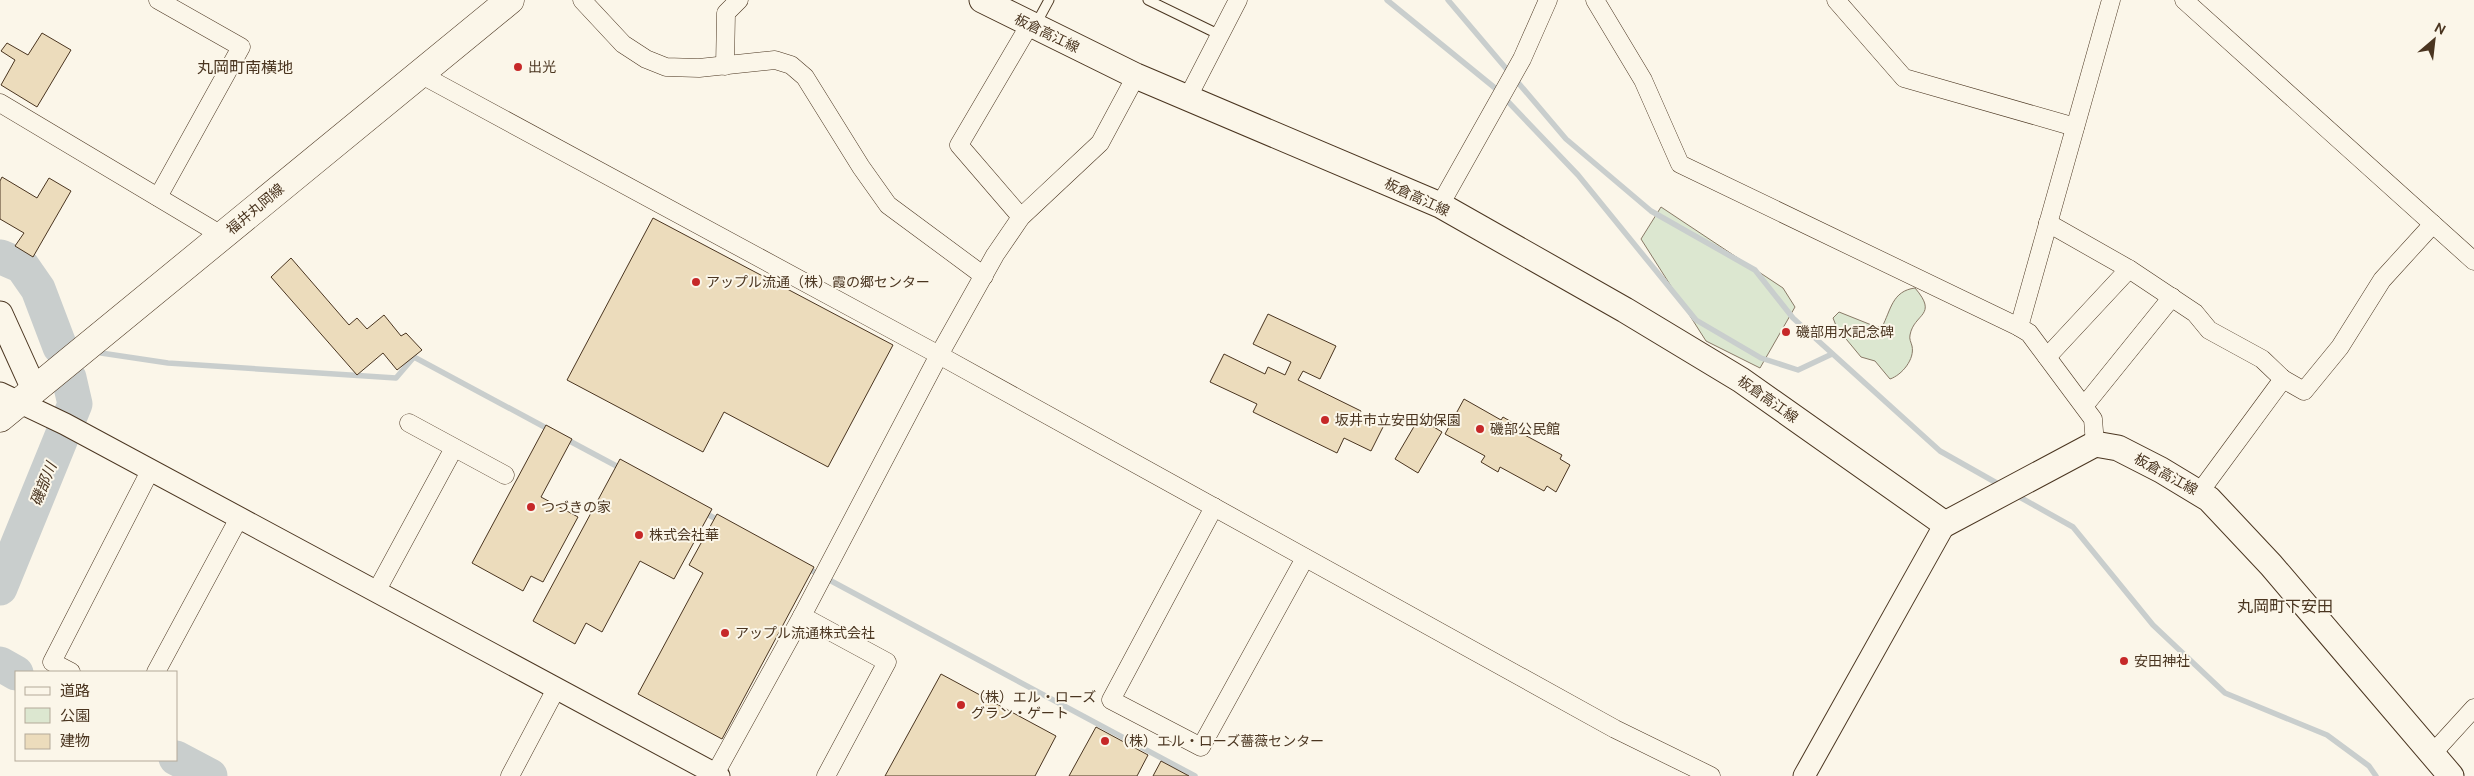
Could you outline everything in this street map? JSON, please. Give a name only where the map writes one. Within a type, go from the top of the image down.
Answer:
[{"type":"main road","name":"福井丸岡線","points":[[13,401],[223,236],[510,0]]},
{"type":"main road","name":"板倉高江線","points":[[982,0],[1136,76],[1440,205],[1625,310],[1741,380],[1945,524]]},
{"type":"main road","points":[[0,314],[13,401]]},
{"type":"main road","name":"板倉高江線","points":[[2095,444],[2118,448],[2209,499],[2272,565],[2450,776]]},
{"type":"main road","points":[[1945,524],[2095,444]]},
{"type":"street","points":[[158,0],[241,47],[158,197]]},
{"type":"street","points":[[582,0],[623,44],[646,59],[666,67],[699,68],[775,60],[791,65],[806,77],[861,167],[888,205],[984,276]]},
{"type":"street","points":[[725,66],[726,13],[739,0]]},
{"type":"street","points":[[1188,97],[1238,0]]},
{"type":"street","points":[[1440,205],[1522,59],[1548,0]]},
{"type":"street","points":[[1596,0],[1643,80],[1680,164],[2029,333],[2093,419],[2095,444]]},
{"type":"street","points":[[1836,0],[1904,78],[2075,127]]},
{"type":"street","points":[[2019,327],[2111,0]]},
{"type":"street","points":[[2194,3],[2474,261]]},
{"type":"street","points":[[1021,218],[959,145],[1032,25]]},
{"type":"street","points":[[420,74],[939,355],[1615,729],[1711,776]]},
{"type":"street","points":[[13,401],[239,518],[717,775],[939,355],[984,276],[1021,218],[1100,143],[1136,76]]},
{"type":"street","points":[[0,103],[223,236]]},
{"type":"street","points":[[2048,223],[2172,297],[2195,313],[2209,330],[2262,359],[2283,379],[2304,391],[2340,347],[2382,280],[2433,224]]},
{"type":"street","points":[[2047,357],[2128,269]]},
{"type":"street","points":[[2084,406],[2172,297]]},
{"type":"street","points":[[2199,493],[2283,379]]},
{"type":"street","points":[[409,423],[505,475]]},
{"type":"street","points":[[376,592],[454,448]]},
{"type":"street","points":[[69,671],[52,662],[150,471]]},
{"type":"street","points":[[1214,506],[1111,700],[1200,747],[1305,558]]},
{"type":"street","points":[[157,671],[239,518]]},
{"type":"street","points":[[1804,776],[1945,524]]},
{"type":"street","points":[[802,616],[887,662],[826,776]]},
{"type":"street","points":[[510,776],[556,689]]},
{"type":"street","points":[[2432,754],[2474,708]]},
{"type":"lane","points":[[1032,25],[1049,0]]},
{"type":"lane","points":[[1148,0],[1220,35]]},
{"type":"green space","points":[[1661,207],[1783,288],[1795,307],[1760,368],[1706,341],[1641,239]]},
{"type":"green space","points":[[1915,288],[1922,297],[1925,309],[1912,328],[1910,339],[1912,356],[1910,361],[1899,374],[1890,379],[1875,361],[1861,357],[1837,328],[1833,318],[1839,312],[1874,326],[1882,327],[1897,297],[1907,290]]},
{"type":"building","points":[[42,33],[71,50],[37,107],[1,85],[15,60],[1,51],[7,43],[28,55]]},
{"type":"building","points":[[2,177],[37,198],[49,178],[71,191],[33,257],[15,246],[24,233],[0,219],[0,181]]},
{"type":"building","name":"アップル流通（株）霞の郷センター","points":[[653,218],[893,345],[828,467],[724,412],[703,452],[567,380]]},
{"type":"building","points":[[291,258],[349,325],[357,318],[367,329],[384,315],[401,336],[406,333],[422,350],[397,370],[383,353],[357,375],[271,277]]},
{"type":"building","points":[[1268,314],[1336,346],[1320,379],[1303,371],[1298,380],[1361,411],[1359,415],[1383,427],[1371,451],[1344,438],[1337,453],[1253,412],[1257,404],[1210,382],[1224,354],[1265,374],[1268,367],[1285,375],[1291,362],[1253,344]]},
{"type":"building","points":[[1464,399],[1501,420],[1503,417],[1522,428],[1521,433],[1562,455],[1560,459],[1570,465],[1556,492],[1547,486],[1544,491],[1500,467],[1498,472],[1481,462],[1485,456],[1445,434]]},
{"type":"building","points":[[1419,418],[1442,432],[1418,473],[1395,459]]},
{"type":"building","name":"つづきの家","points":[[546,425],[572,439],[541,497],[578,517],[543,582],[531,576],[523,591],[472,563]]},
{"type":"building","name":"株式会社華","points":[[620,459],[712,509],[674,579],[640,561],[602,632],[586,623],[575,644],[533,621]]},
{"type":"building","name":"アップル流通株式会社","points":[[717,514],[814,567],[722,739],[638,694],[703,573],[689,565]]},
{"type":"building","name":"（株）エル・ローズ グラン・ゲート","points":[[941,674],[1056,736],[1035,776],[885,776]]},
{"type":"building","name":"（株）エル・ローズ薔薇センター","points":[[1096,727],[1148,755],[1137,776],[1069,776]]},
{"type":"building","name":"（株）エル・ローズ薔薇センター","points":[[1161,761],[1189,776],[1153,776]]},
{"type":"waterway","points":[[1387,0],[1495,88],[1578,175],[1696,320],[1761,358],[1798,370],[1832,354]]},
{"type":"waterway","points":[[1448,0],[1566,139],[1651,211],[1755,270],[1793,318],[1940,451],[2002,486]]},
{"type":"waterway","name":"磯部川","points":[[1,257],[22,266],[38,289],[60,347]]},
{"type":"waterway","points":[[101,353],[168,363],[396,378],[414,357],[550,430]]},
{"type":"waterway","name":"磯部川","points":[[0,588],[75,404],[69,378]]},
{"type":"waterway","points":[[564,438],[622,469]]},
{"type":"waterway","points":[[2016,495],[2073,527],[2153,625],[2225,693],[2327,735],[2369,766],[2376,776]]},
{"type":"waterway","points":[[703,512],[722,522]]},
{"type":"waterway","points":[[807,568],[1195,776]]},
{"type":"waterway","name":"磯部川","points":[[0,664],[15,672]]},
{"type":"waterway","name":"磯部川","points":[[178,759],[210,776]]},
{"type":"place","name":"出光","points":[[518,67]]},
{"type":"place","name":"アップル流通（株）霞の郷センター","points":[[696,282]]},
{"type":"place","name":"磯部用水記念碑","points":[[1786,332]]},
{"type":"place","name":"坂井市立安田幼保園","points":[[1325,420]]},
{"type":"place","name":"磯部公民館","points":[[1480,429]]},
{"type":"place","name":"つづきの家","points":[[531,507]]},
{"type":"place","name":"株式会社華","points":[[639,535]]},
{"type":"place","name":"アップル流通株式会社","points":[[725,633]]},
{"type":"place","name":"安田神社","points":[[2124,661]]},
{"type":"place","name":"（株）エル・ローズ グラン・ゲート","points":[[961,705]]},
{"type":"place","name":"（株）エル・ローズ薔薇センター","points":[[1105,741]]},
{"type":"district","name":"丸岡町南横地","points":[[245,67]]},
{"type":"district","name":"丸岡町下安田","points":[[2285,606]]}]
